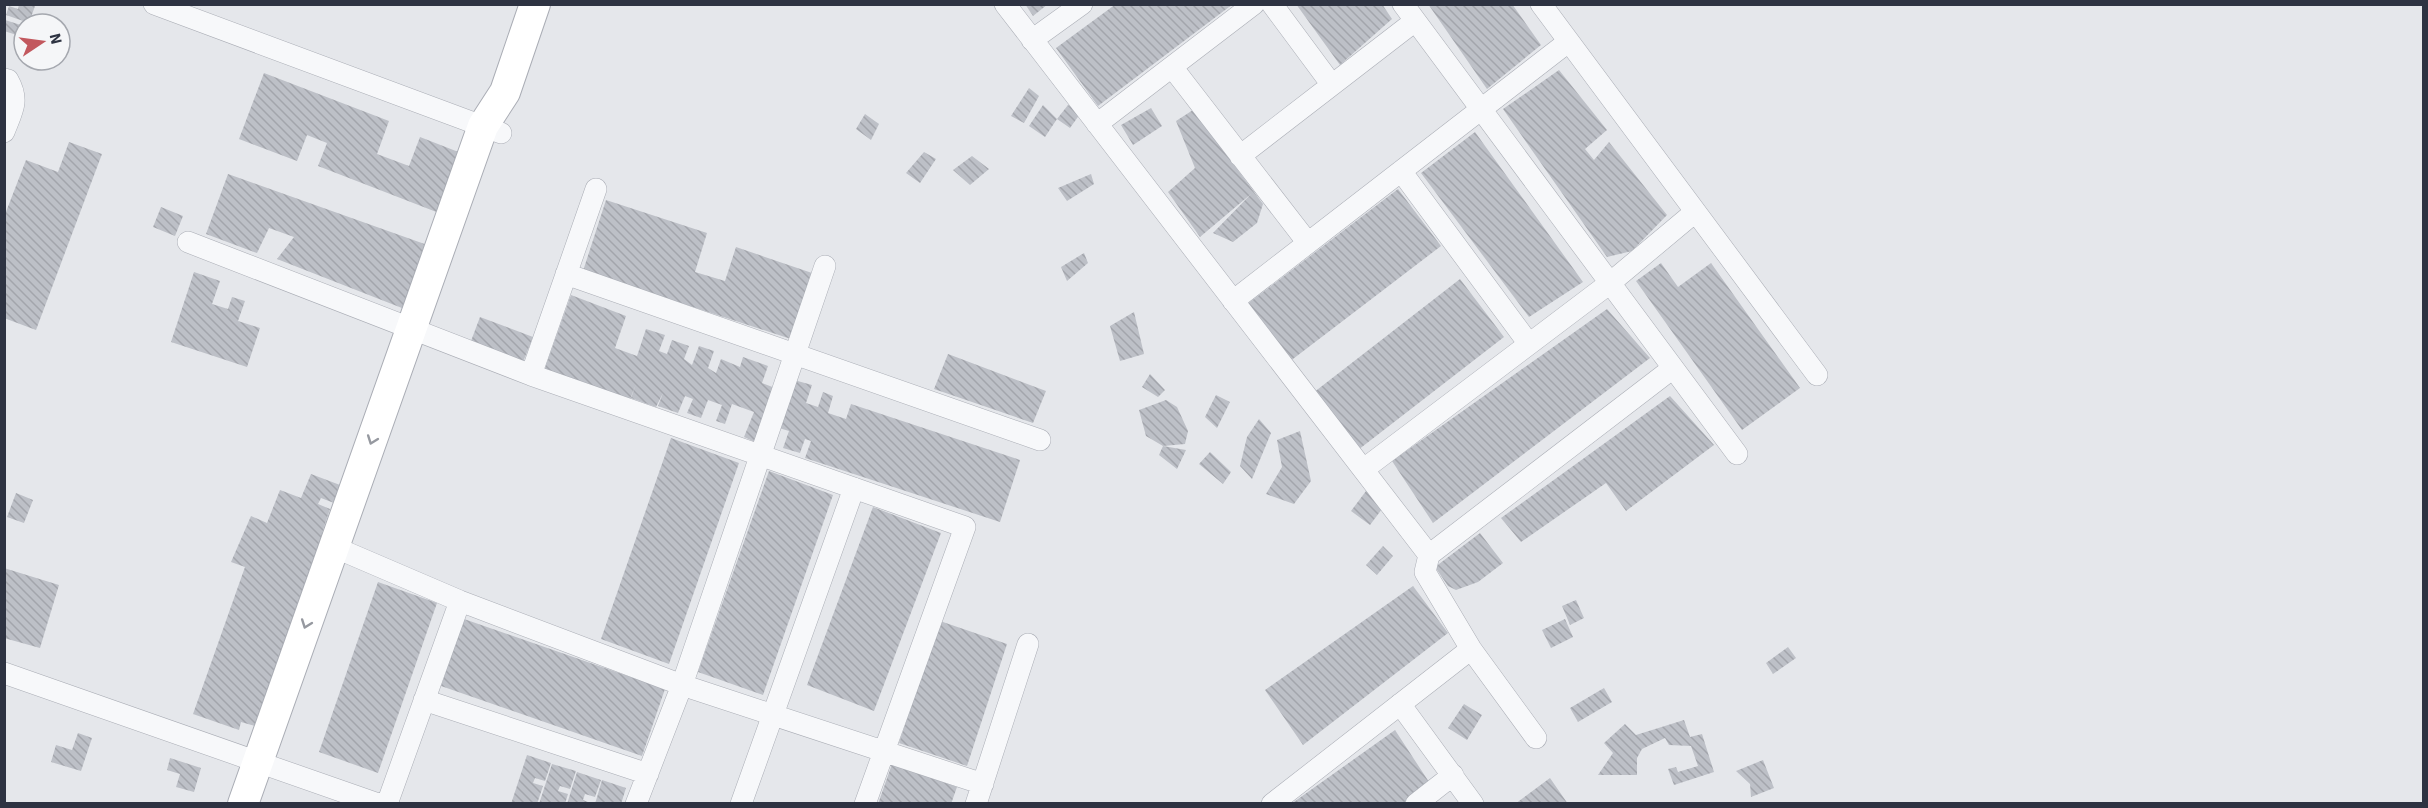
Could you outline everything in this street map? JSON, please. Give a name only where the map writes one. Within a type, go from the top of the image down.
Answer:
[{"type":"street","points":[[154,4],[492,130]]},
{"type":"street","points":[[243,804],[267,765],[492,130],[534,4]]},
{"type":"street","points":[[1005,4],[1429,555]]},
{"type":"street","points":[[1032,40],[1082,4]]},
{"type":"street","points":[[1097,124],[1254,4]]},
{"type":"street","points":[[1272,4],[1332,85]]},
{"type":"street","points":[[1540,4],[1816,375]]},
{"type":"street","points":[[1240,156],[1332,85],[1409,13],[1737,454]]},
{"type":"street","points":[[1233,301],[1568,42]]},
{"type":"street","points":[[1172,67],[1308,243]]},
{"type":"street","points":[[4,79],[8,80],[14,91],[15,103],[4,132]]},
{"type":"street","points":[[1401,171],[1529,344]]},
{"type":"street","points":[[531,375],[596,189]]},
{"type":"street","points":[[1364,469],[1610,283],[1695,212]]},
{"type":"street","points":[[188,242],[531,375],[965,527],[865,804]]},
{"type":"street","points":[[636,804],[682,685],[825,266]]},
{"type":"street","points":[[566,274],[1040,440]]},
{"type":"street","points":[[1536,738],[1471,650],[1425,572],[1429,555],[1673,368]]},
{"type":"street","points":[[741,804],[854,488]]},
{"type":"street","points":[[343,550],[460,601],[682,685],[884,752],[979,794],[1028,644]]},
{"type":"street","points":[[387,804],[460,601]]},
{"type":"street","points":[[1272,804],[1471,650]]},
{"type":"street","points":[[4,673],[378,804]]},
{"type":"street","points":[[424,700],[648,774]]},
{"type":"street","points":[[1400,704],[1473,804]]},
{"type":"street","points":[[264,804],[267,765]]},
{"type":"street","points":[[1416,804],[1453,776]]},
{"type":"building","points":[[19,4],[35,6],[33,12],[12,12],[12,17],[6,15],[9,6],[18,9]]},
{"type":"building","points":[[1025,4],[1048,4],[1033,16]]},
{"type":"building","points":[[1116,4],[1233,4],[1098,106],[1056,48]]},
{"type":"building","points":[[1296,4],[1382,4],[1392,19],[1340,65]]},
{"type":"building","points":[[1428,4],[1512,4],[1541,45],[1487,89]]},
{"type":"building","points":[[5,20],[12,22],[12,34],[4,31]]},
{"type":"building","points":[[1559,70],[1607,130],[1585,149],[1594,160],[1609,142],[1667,215],[1632,251],[1607,257],[1503,109]]},
{"type":"building","points":[[264,73],[389,121],[377,154],[409,166],[420,137],[461,153],[439,213],[318,166],[327,143],[307,135],[297,161],[239,139]]},
{"type":"building","points":[[1029,88],[1039,96],[1024,123],[1011,116]]},
{"type":"building","points":[[1043,105],[1057,119],[1045,137],[1029,126]]},
{"type":"building","points":[[1068,105],[1080,114],[1070,128],[1057,119]]},
{"type":"building","points":[[1151,108],[1162,126],[1133,145],[1121,125]]},
{"type":"building","points":[[1193,110],[1263,204],[1257,223],[1233,242],[1213,233],[1251,194],[1200,237],[1168,192],[1195,168],[1176,121]]},
{"type":"building","points":[[865,114],[879,124],[871,140],[856,129]]},
{"type":"building","points":[[1475,132],[1583,282],[1529,317],[1421,173]]},
{"type":"building","points":[[69,142],[102,154],[36,330],[4,318],[4,217],[26,160],[58,172]]},
{"type":"building","points":[[924,152],[936,159],[920,183],[906,173]]},
{"type":"building","points":[[972,156],[989,169],[970,185],[953,170]]},
{"type":"building","points":[[228,174],[433,247],[402,308],[277,259],[294,237],[269,228],[257,253],[206,234]]},
{"type":"building","points":[[1091,174],[1094,184],[1067,201],[1058,188]]},
{"type":"building","points":[[1398,189],[1441,246],[1289,362],[1246,305]]},
{"type":"building","points":[[606,200],[707,233],[695,272],[725,281],[736,247],[812,273],[791,339],[583,271]]},
{"type":"building","points":[[161,207],[183,216],[175,236],[153,227]]},
{"type":"building","points":[[1084,253],[1088,263],[1067,281],[1061,267]]},
{"type":"building","points":[[1661,263],[1678,287],[1711,263],[1800,388],[1742,430],[1636,281]]},
{"type":"building","points":[[194,272],[220,281],[212,304],[228,309],[232,297],[245,301],[238,321],[260,328],[247,367],[171,342]]},
{"type":"building","points":[[1460,279],[1504,337],[1358,450],[1313,393]]},
{"type":"building","points":[[571,295],[626,316],[615,348],[637,356],[646,329],[665,335],[659,351],[667,354],[672,340],[689,346],[684,359],[692,365],[699,346],[714,351],[708,368],[716,373],[721,359],[740,367],[743,357],[768,366],[762,383],[775,388],[755,442],[744,437],[754,412],[732,404],[725,424],[716,421],[722,405],[708,400],[701,418],[687,413],[693,399],[685,396],[678,413],[658,406],[663,393],[656,407],[631,398],[636,384],[629,402],[544,371]]},
{"type":"building","points":[[1607,309],[1650,358],[1433,523],[1392,461]]},
{"type":"building","points":[[1134,312],[1144,354],[1120,361],[1110,326]]},
{"type":"building","points":[[480,317],[533,337],[523,362],[471,341]]},
{"type":"building","points":[[948,354],[1046,391],[1033,423],[934,389]]},
{"type":"building","points":[[1150,374],[1165,390],[1158,397],[1142,387]]},
{"type":"building","points":[[794,380],[812,385],[806,403],[818,407],[823,392],[833,396],[828,413],[846,419],[851,404],[1020,460],[1000,522],[805,458],[811,441],[805,439],[800,453],[783,448],[789,431],[779,428]]},
{"type":"building","points":[[1216,395],[1230,402],[1217,428],[1205,417]]},
{"type":"building","points":[[1670,396],[1714,445],[1626,511],[1606,483],[1521,542],[1501,518]]},
{"type":"building","points":[[1166,400],[1177,407],[1188,431],[1185,444],[1163,446],[1146,436],[1139,410]]},
{"type":"building","points":[[1259,419],[1271,433],[1252,479],[1240,466],[1247,437]]},
{"type":"building","points":[[1300,431],[1311,481],[1294,504],[1266,494],[1282,467],[1277,440]]},
{"type":"building","points":[[671,438],[739,463],[669,664],[601,639]]},
{"type":"building","points":[[1163,446],[1186,450],[1177,469],[1159,455]]},
{"type":"building","points":[[1210,452],[1231,472],[1223,484],[1199,464]]},
{"type":"building","points":[[769,471],[833,495],[763,695],[698,672]]},
{"type":"building","points":[[311,474],[340,485],[334,503],[321,498],[318,504],[330,509],[322,533],[328,535],[296,612],[255,726],[241,722],[239,730],[193,714],[245,567],[231,562],[251,516],[267,523],[280,490],[301,498]]},
{"type":"building","points":[[1366,491],[1385,505],[1370,525],[1351,511]]},
{"type":"building","points":[[16,493],[33,500],[24,523],[7,517]]},
{"type":"building","points":[[873,507],[941,533],[874,711],[807,685]]},
{"type":"building","points":[[1480,533],[1503,563],[1478,582],[1456,590],[1448,586],[1435,567]]},
{"type":"building","points":[[1383,546],[1393,556],[1377,575],[1366,565]]},
{"type":"building","points":[[4,568],[59,585],[40,648],[4,638]]},
{"type":"building","points":[[378,582],[437,603],[378,773],[319,752]]},
{"type":"building","points":[[1413,586],[1448,633],[1303,745],[1265,690]]},
{"type":"building","points":[[1576,600],[1584,618],[1570,625],[1562,606]]},
{"type":"building","points":[[464,619],[665,689],[642,756],[441,686]]},
{"type":"building","points":[[1565,619],[1573,637],[1551,648],[1542,630]]},
{"type":"building","points":[[940,621],[1007,644],[967,766],[899,743]]},
{"type":"building","points":[[1788,647],[1796,658],[1773,674],[1766,663]]},
{"type":"building","points":[[1604,688],[1612,702],[1578,722],[1570,708]]},
{"type":"building","points":[[1464,704],[1482,715],[1467,740],[1448,728]]},
{"type":"building","points":[[1684,720],[1690,737],[1702,734],[1714,772],[1674,785],[1668,769],[1676,767],[1678,772],[1698,766],[1691,746],[1669,745],[1665,738],[1642,749],[1637,758],[1637,775],[1598,775],[1613,753],[1604,743],[1625,724],[1636,735]]},
{"type":"building","points":[[1395,730],[1429,782],[1402,804],[1291,804]]},
{"type":"building","points":[[78,733],[92,738],[81,771],[51,762],[56,745],[72,750]]},
{"type":"building","points":[[527,755],[551,763],[545,781],[535,778],[533,783],[543,786],[537,804],[511,804]]},
{"type":"building","points":[[170,758],[201,768],[194,792],[176,787],[180,774],[167,770]]},
{"type":"building","points":[[1763,760],[1774,788],[1751,797],[1750,784],[1736,771]]},
{"type":"building","points":[[552,764],[576,771],[570,789],[560,786],[558,791],[568,794],[565,804],[539,804]]},
{"type":"building","points":[[892,764],[957,787],[951,804],[878,804]]},
{"type":"building","points":[[577,772],[601,780],[595,797],[585,794],[583,800],[593,804],[567,804]]},
{"type":"building","points":[[1550,778],[1568,804],[1515,804]]},
{"type":"building","points":[[602,780],[626,788],[621,804],[595,804]]}]
